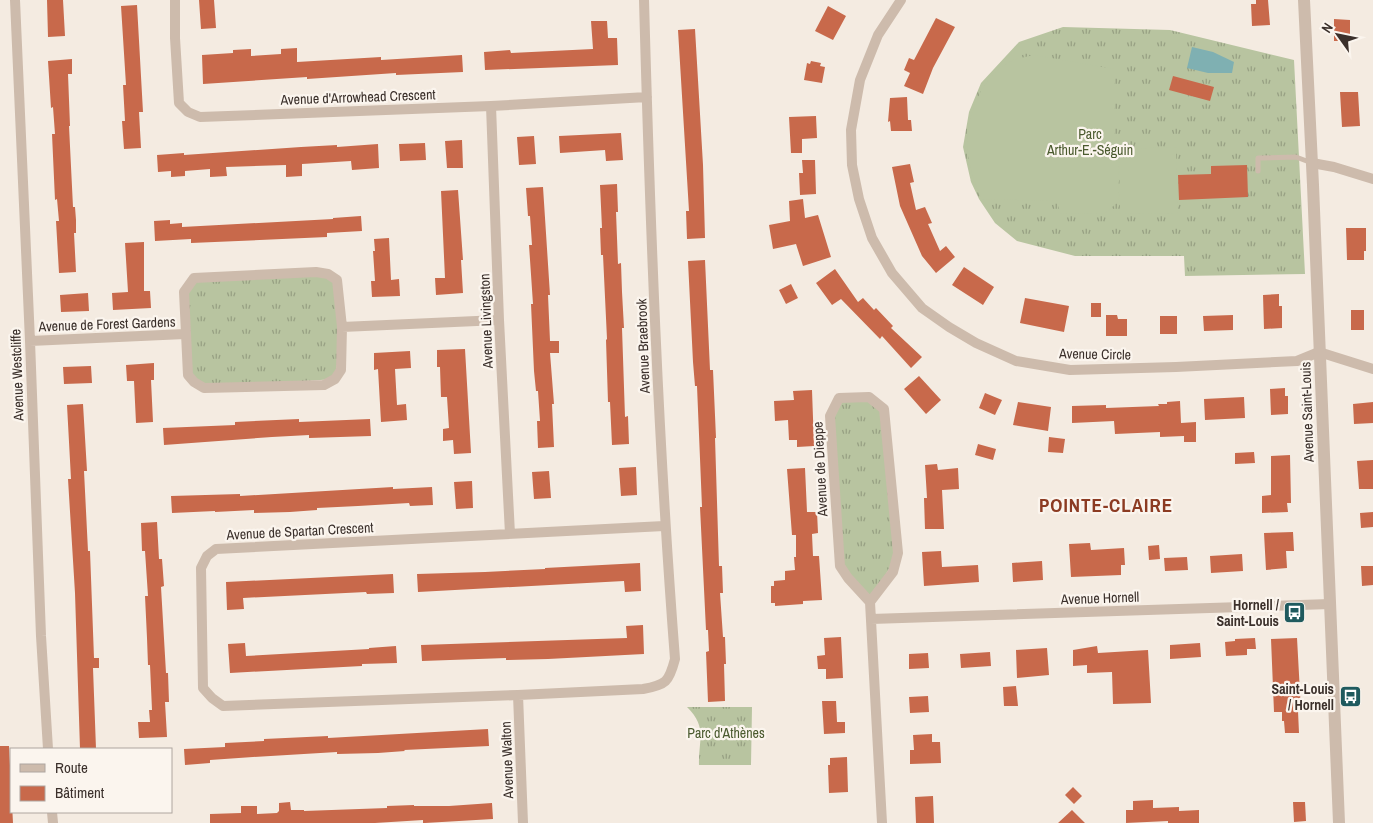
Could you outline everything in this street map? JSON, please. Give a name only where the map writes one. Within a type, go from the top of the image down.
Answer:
[{"type":"street","name":"Avenue Westcliffe","points":[[15,0],[30,341],[40,636],[48,748]]},
{"type":"street","name":"Avenue d'Arrowhead Crescent","points":[[175,0],[179,103],[188,112],[200,117],[491,106],[646,97]]},
{"type":"street","name":"Avenue Braebrook","points":[[644,0],[646,97],[664,526],[675,659],[671,674],[660,686]]},
{"type":"street","name":"Avenue Circle","points":[[901,0],[878,35],[860,80],[851,130],[852,164],[859,199],[872,238],[892,273],[922,308],[976,343],[1016,361],[1070,370],[1297,361],[1319,352]]},
{"type":"street","name":"Avenue Saint-Louis","points":[[1304,0],[1339,823]]},
{"type":"street","name":"Avenue Livingston","points":[[491,106],[510,534]]},
{"type":"street","points":[[1312,163],[1334,166],[1373,179]]},
{"type":"street","name":"Avenue de Forest Gardens","points":[[316,272],[328,274],[337,280],[342,327],[341,370],[335,379],[324,385],[204,388],[194,382],[188,375],[185,334],[184,292],[194,278],[316,272]]},
{"type":"street","points":[[342,327],[499,320]]},
{"type":"street","name":"Avenue de Forest Gardens","points":[[30,341],[185,334]]},
{"type":"street","points":[[1319,352],[1373,369]]},
{"type":"street","name":"Avenue de Dieppe","points":[[869,397],[884,409],[898,553],[893,572],[870,602],[848,578],[840,566],[830,416],[839,398],[869,397]]},
{"type":"street","name":"Avenue de Spartan Crescent","points":[[660,686],[642,689],[518,695],[223,706],[203,688],[201,568],[207,556],[216,549],[664,526]]},
{"type":"street","points":[[870,602],[882,823]]},
{"type":"street","name":"Avenue Hornell","points":[[871,619],[1330,604]]},
{"type":"street","name":"Avenue Walton","points":[[518,695],[523,823]]},
{"type":"lane","points":[[1258,171],[1258,158],[1296,157],[1312,163]]},
{"type":"green space","name":"Parc Arthur-E.-Séguin","points":[[1063,27],[1170,30],[1294,60],[1305,274],[1185,276],[1184,256],[1075,256],[1017,241],[995,223],[979,199],[971,182],[963,147],[969,112],[981,83],[1019,42]]},
{"type":"green space","points":[[1034,55],[1114,69],[1114,149],[1118,149],[1119,201],[1104,214],[1059,213],[1059,201],[981,199],[968,154],[968,129],[971,115],[982,90],[998,70],[1014,60]]},
{"type":"green space","points":[[1176,147],[1178,213],[1120,214],[1119,149]]},
{"type":"green space","points":[[316,272],[337,280],[342,327],[335,379],[204,388],[188,375],[184,292],[194,278]]},
{"type":"green space","points":[[869,397],[884,409],[898,553],[870,602],[840,566],[830,416],[839,398]]},
{"type":"green space","name":"Parc d'Athènes","points":[[687,707],[752,707],[751,765],[699,765],[700,728],[694,714]]},
{"type":"water","points":[[1192,47],[1213,52],[1234,62],[1232,73],[1208,73],[1187,68]]},
{"type":"building","points":[[47,0],[63,0],[65,36],[48,37]]},
{"type":"building","points":[[199,0],[214,0],[216,28],[201,29]]},
{"type":"building","points":[[1256,0],[1268,0],[1270,25],[1252,26],[1251,4],[1256,4]]},
{"type":"building","points":[[137,5],[143,112],[139,112],[141,148],[124,149],[122,121],[125,121],[123,85],[126,85],[121,6]]},
{"type":"building","points":[[828,6],[846,16],[833,40],[815,31]]},
{"type":"building","points":[[936,18],[955,27],[933,68],[923,94],[904,86],[910,73],[904,70],[909,58],[914,60]]},
{"type":"building","points":[[1334,19],[1350,20],[1350,41],[1334,41]]},
{"type":"building","points":[[591,21],[607,21],[608,38],[617,38],[618,65],[485,70],[484,52],[510,50],[511,53],[593,49]]},
{"type":"building","points":[[695,29],[705,238],[687,239],[686,211],[689,211],[678,30]]},
{"type":"building","points":[[297,48],[297,62],[381,57],[381,60],[462,55],[463,72],[396,75],[396,73],[307,79],[307,77],[203,84],[202,55],[233,53],[233,50],[251,49],[251,56],[281,54],[281,49]]},
{"type":"building","points":[[72,59],[72,74],[68,74],[73,207],[75,207],[76,220],[76,233],[74,233],[76,272],[59,273],[56,221],[59,221],[57,199],[55,200],[52,134],[55,134],[48,61]]},
{"type":"building","points":[[811,61],[821,63],[820,66],[825,67],[822,83],[804,80],[807,63],[810,64]]},
{"type":"building","points":[[1173,76],[1214,87],[1210,101],[1169,90]]},
{"type":"building","points":[[1340,92],[1358,92],[1360,126],[1342,127]]},
{"type":"building","points":[[907,97],[908,120],[911,120],[912,131],[891,131],[890,121],[888,122],[890,98]]},
{"type":"building","points":[[816,116],[817,138],[802,139],[802,153],[791,153],[789,117]]},
{"type":"building","points":[[621,133],[623,160],[606,161],[605,150],[560,153],[559,136]]},
{"type":"building","points":[[534,136],[536,164],[519,165],[517,137]]},
{"type":"building","points":[[462,140],[463,168],[447,168],[445,141]]},
{"type":"building","points":[[425,143],[426,160],[400,161],[399,144]]},
{"type":"building","points":[[378,144],[379,168],[352,170],[351,161],[302,164],[302,176],[286,177],[286,165],[226,167],[227,176],[210,177],[210,169],[185,171],[185,176],[171,177],[171,171],[158,172],[157,155]]},
{"type":"building","points":[[802,160],[815,160],[816,194],[800,195],[799,173],[803,173]]},
{"type":"building","points":[[910,164],[914,182],[910,183],[916,210],[925,207],[932,223],[928,224],[940,251],[946,246],[955,257],[936,273],[922,256],[900,206],[892,167]]},
{"type":"building","points":[[1247,165],[1248,197],[1179,200],[1178,175],[1211,174],[1211,166]]},
{"type":"building","points":[[617,184],[618,264],[621,263],[624,328],[622,328],[625,417],[628,416],[629,444],[612,445],[610,402],[608,402],[603,255],[601,255],[600,185]]},
{"type":"building","points":[[543,187],[550,295],[548,295],[550,341],[559,341],[559,353],[550,353],[554,404],[552,404],[554,447],[538,448],[537,421],[540,421],[538,391],[536,391],[534,371],[531,304],[533,304],[529,245],[532,245],[526,188]]},
{"type":"building","points":[[458,190],[463,260],[461,260],[463,293],[436,295],[435,278],[445,278],[441,191]]},
{"type":"building","points":[[803,199],[805,218],[818,215],[831,257],[803,266],[796,244],[773,249],[769,225],[790,221],[789,201]]},
{"type":"building","points":[[361,216],[362,231],[327,233],[327,237],[191,243],[191,239],[155,241],[154,221],[170,220],[170,224],[182,223],[182,227]]},
{"type":"building","points":[[1346,228],[1366,228],[1364,260],[1347,260]]},
{"type":"building","points":[[389,238],[391,280],[399,279],[400,296],[372,297],[371,281],[375,281],[374,239]]},
{"type":"building","points":[[144,242],[144,291],[150,291],[151,308],[113,310],[112,293],[128,292],[125,243]]},
{"type":"building","points":[[705,260],[710,370],[713,370],[719,566],[722,566],[723,593],[720,593],[726,664],[724,664],[725,701],[708,702],[706,652],[709,651],[708,630],[706,630],[700,507],[702,507],[697,386],[695,386],[693,362],[688,261]]},
{"type":"building","points":[[964,267],[994,287],[983,305],[952,285]]},
{"type":"building","points":[[835,269],[858,302],[863,298],[874,310],[876,308],[893,326],[891,328],[922,357],[911,368],[882,336],[880,339],[841,299],[832,305],[816,283]]},
{"type":"building","points":[[791,284],[798,298],[786,304],[779,290]]},
{"type":"building","points":[[88,293],[89,311],[61,312],[60,295]]},
{"type":"building","points":[[1279,294],[1279,306],[1282,306],[1282,328],[1264,329],[1263,295]]},
{"type":"building","points":[[1025,298],[1069,306],[1064,332],[1020,323]]},
{"type":"building","points":[[1091,303],[1101,303],[1101,317],[1091,317]]},
{"type":"building","points":[[1351,310],[1364,310],[1364,330],[1351,330]]},
{"type":"building","points":[[1106,315],[1117,315],[1118,319],[1127,319],[1127,336],[1106,336]]},
{"type":"building","points":[[1233,315],[1233,330],[1204,331],[1203,316]]},
{"type":"building","points":[[1160,316],[1177,316],[1177,334],[1160,334]]},
{"type":"building","points":[[465,349],[471,453],[454,454],[453,440],[443,441],[443,429],[449,428],[447,397],[441,397],[440,367],[437,367],[437,350]]},
{"type":"building","points":[[410,351],[411,368],[395,369],[397,405],[406,404],[407,420],[381,422],[378,369],[374,370],[374,353]]},
{"type":"building","points":[[154,363],[154,380],[151,380],[153,422],[136,423],[134,381],[127,381],[126,365]]},
{"type":"building","points":[[91,366],[92,383],[64,384],[63,367]]},
{"type":"building","points":[[919,376],[941,400],[926,414],[904,389]]},
{"type":"building","points":[[1285,388],[1285,396],[1288,396],[1288,414],[1271,415],[1270,389]]},
{"type":"building","points":[[812,390],[814,446],[797,447],[797,440],[789,440],[788,420],[775,421],[774,401],[794,400],[793,391]]},
{"type":"building","points":[[985,393],[1002,400],[995,415],[979,408]]},
{"type":"building","points":[[1244,397],[1245,418],[1205,420],[1204,399]]},
{"type":"building","points":[[1180,401],[1181,423],[1196,422],[1196,442],[1184,442],[1184,436],[1160,437],[1160,432],[1115,434],[1114,421],[1072,423],[1072,406],[1106,405],[1106,408],[1159,406],[1158,404]]},
{"type":"building","points":[[1018,402],[1051,407],[1048,431],[1013,425]]},
{"type":"building","points":[[1373,402],[1373,423],[1354,424],[1353,404]]},
{"type":"building","points":[[83,404],[87,471],[84,471],[88,551],[90,551],[94,658],[99,658],[99,668],[93,668],[96,748],[80,748],[75,593],[68,479],[71,479],[67,405]]},
{"type":"building","points":[[299,419],[299,422],[370,419],[371,436],[309,438],[309,435],[164,445],[163,428],[235,425],[235,422]]},
{"type":"building","points":[[1049,437],[1065,439],[1063,453],[1048,452]]},
{"type":"building","points":[[978,444],[996,449],[993,460],[975,455]]},
{"type":"building","points":[[1254,452],[1255,463],[1235,464],[1235,453]]},
{"type":"building","points":[[1290,455],[1291,503],[1287,503],[1288,512],[1262,513],[1262,496],[1271,495],[1271,456]]},
{"type":"building","points":[[1373,460],[1373,489],[1359,489],[1357,461]]},
{"type":"building","points":[[937,464],[938,470],[958,468],[959,489],[942,490],[944,529],[925,529],[924,498],[927,498],[925,465]]},
{"type":"building","points":[[636,467],[637,495],[621,496],[619,468]]},
{"type":"building","points":[[805,468],[807,512],[817,512],[818,533],[812,534],[813,556],[819,556],[822,600],[803,601],[803,604],[775,606],[775,603],[771,603],[771,586],[774,586],[774,581],[785,580],[785,571],[795,570],[796,535],[792,535],[787,469]]},
{"type":"building","points":[[549,471],[551,498],[534,499],[532,472]]},
{"type":"building","points":[[472,481],[473,508],[456,509],[454,482]]},
{"type":"building","points":[[393,487],[393,489],[432,487],[433,505],[410,506],[409,503],[317,508],[317,510],[290,512],[254,513],[254,510],[172,513],[171,496],[240,494],[240,496]]},
{"type":"building","points":[[1373,512],[1373,527],[1361,528],[1360,513]]},
{"type":"building","points":[[157,522],[159,559],[162,559],[164,586],[161,587],[166,673],[168,673],[169,702],[165,702],[167,737],[139,738],[138,722],[150,722],[149,710],[152,710],[145,596],[148,596],[145,551],[142,551],[141,523]]},
{"type":"building","points":[[1293,532],[1294,551],[1286,551],[1287,568],[1266,570],[1264,533]]},
{"type":"building","points":[[1090,543],[1091,550],[1124,548],[1125,565],[1121,565],[1121,575],[1071,577],[1069,544]]},
{"type":"building","points":[[1159,545],[1160,559],[1149,560],[1148,546]]},
{"type":"building","points":[[941,551],[942,567],[978,565],[979,582],[924,586],[922,552]]},
{"type":"building","points":[[1242,554],[1243,571],[1211,573],[1210,556]]},
{"type":"building","points":[[1187,557],[1188,570],[1165,571],[1164,558]]},
{"type":"building","points":[[1042,561],[1043,580],[1013,582],[1012,563]]},
{"type":"building","points":[[640,563],[641,591],[625,592],[624,581],[418,592],[417,574]]},
{"type":"building","points":[[1361,566],[1373,566],[1373,585],[1362,586]]},
{"type":"building","points":[[393,574],[394,593],[367,594],[366,592],[243,598],[244,609],[227,610],[226,582]]},
{"type":"building","points":[[643,625],[644,654],[548,659],[506,660],[506,658],[422,661],[421,645],[627,638],[626,626]]},
{"type":"building","points":[[841,637],[843,678],[826,679],[826,669],[818,669],[817,656],[825,655],[824,638]]},
{"type":"building","points":[[1255,638],[1256,649],[1247,649],[1247,655],[1226,656],[1225,642],[1235,641],[1235,639]]},
{"type":"building","points":[[1297,638],[1301,711],[1298,711],[1299,733],[1285,733],[1282,712],[1274,712],[1271,639]]},
{"type":"building","points":[[245,643],[246,656],[396,646],[397,663],[230,673],[228,644]]},
{"type":"building","points":[[1200,643],[1201,657],[1170,659],[1170,645]]},
{"type":"building","points":[[1097,646],[1098,653],[1148,650],[1151,703],[1113,704],[1112,672],[1087,673],[1087,665],[1073,666],[1073,650]]},
{"type":"building","points":[[1047,648],[1049,675],[1017,678],[1016,650]]},
{"type":"building","points":[[990,652],[991,666],[961,668],[960,654]]},
{"type":"building","points":[[928,653],[929,668],[909,669],[909,654]]},
{"type":"building","points":[[1016,686],[1018,706],[1004,706],[1003,687]]},
{"type":"building","points":[[928,696],[929,712],[910,713],[909,697]]},
{"type":"building","points":[[822,701],[836,701],[837,722],[845,722],[845,733],[824,734]]},
{"type":"building","points":[[488,729],[489,746],[378,753],[337,754],[337,752],[253,757],[210,760],[210,763],[185,765],[184,749],[225,747],[225,743],[264,741],[264,739],[328,736],[328,738]]},
{"type":"building","points":[[932,734],[932,742],[940,742],[941,763],[910,764],[910,750],[914,750],[913,735]]},
{"type":"building","points":[[0,746],[9,746],[10,813],[12,813],[13,823],[0,823]]},
{"type":"building","points":[[847,757],[848,792],[829,793],[828,765],[830,765],[830,758]]},
{"type":"building","points":[[1073,787],[1082,796],[1074,804],[1065,795]]},
{"type":"building","points":[[933,796],[934,823],[916,823],[915,797]]},
{"type":"building","points":[[1153,800],[1153,808],[1179,807],[1179,811],[1199,810],[1199,823],[1168,823],[1168,821],[1126,823],[1126,810],[1133,810],[1133,801]]},
{"type":"building","points":[[290,802],[291,810],[304,811],[492,803],[493,819],[425,823],[423,823],[423,820],[375,823],[210,823],[210,814],[241,813],[241,806],[257,806],[257,814],[277,813],[279,811],[279,803]]},
{"type":"building","points":[[1293,802],[1305,802],[1306,821],[1294,822]]},
{"type":"building","points":[[1072,810],[1085,823],[1058,823]]},
{"type":"place","name":"Hornell / Saint-Louis","points":[[1295,613]]},
{"type":"place","name":"Saint-Louis / Hornell","points":[[1350,697]]},
{"type":"district","name":"POINTE-CLAIRE","points":[[1106,505]]}]
